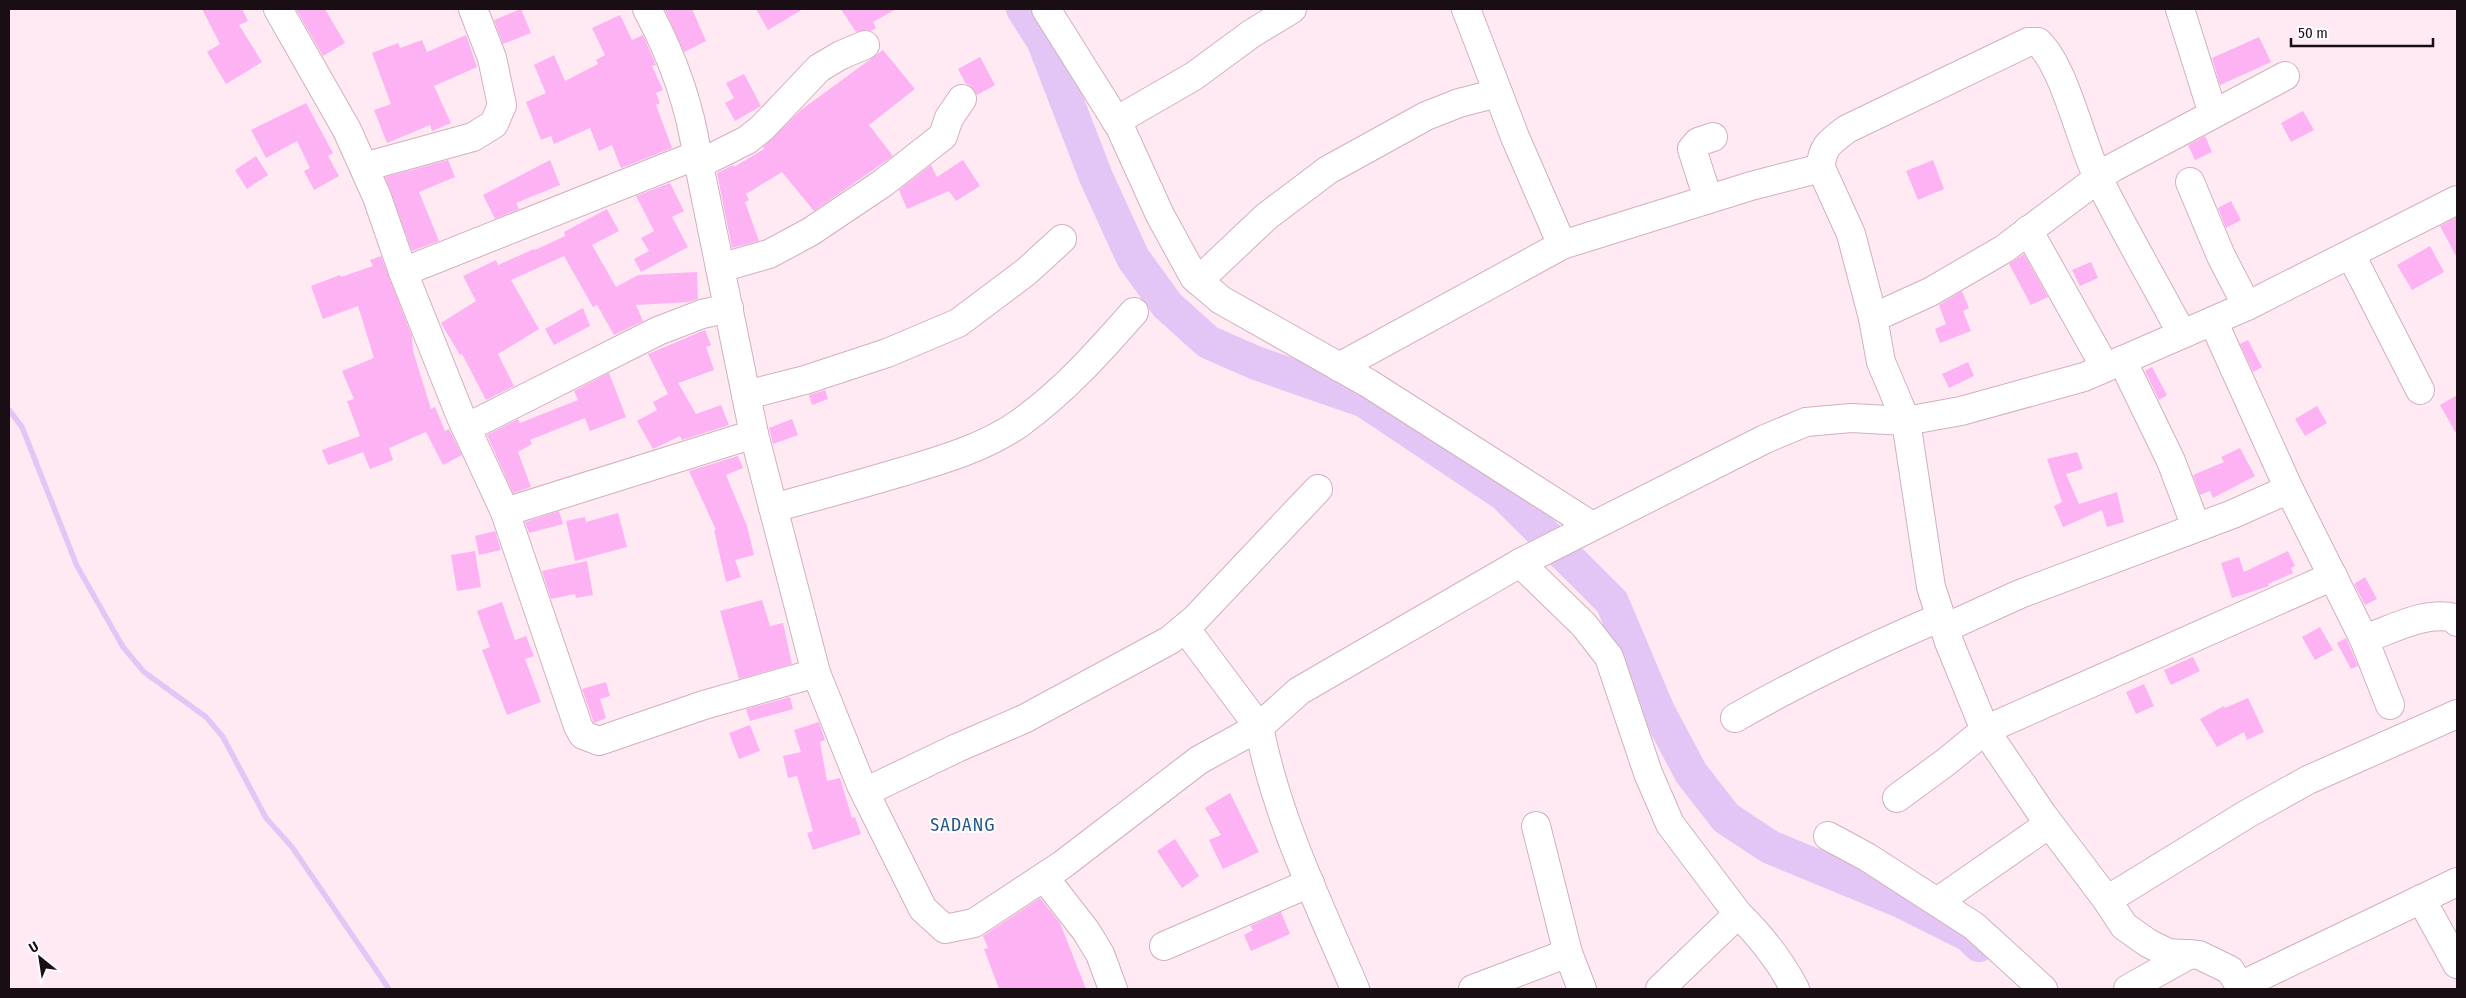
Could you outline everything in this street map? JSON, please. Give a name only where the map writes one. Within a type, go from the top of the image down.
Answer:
[{"type":"street","points":[[278,9],[347,130],[364,168],[403,272],[466,428],[505,512],[578,726],[584,734],[599,741],[704,705],[816,673]]},
{"type":"street","points":[[364,168],[473,137],[494,124],[502,105],[492,58],[473,9]]},
{"type":"street","points":[[647,9],[664,41],[693,123],[698,160],[754,434],[816,673],[865,792],[923,909],[945,929],[974,923],[1044,877],[1199,760],[1259,728],[1299,691],[1520,563],[1765,439],[1806,422],[1851,418],[1906,421],[1961,411],[2084,377],[2247,306],[2457,200]]},
{"type":"street","points":[[1046,9],[1116,121],[1182,259],[1198,281],[1220,300],[1339,367],[1585,529]]},
{"type":"street","points":[[1116,121],[1194,76],[1251,34],[1292,9]]},
{"type":"street","points":[[1466,9],[1515,137],[1562,245]]},
{"type":"street","points":[[2180,9],[2213,114]]},
{"type":"street","points":[[2182,334],[2098,179],[2059,75],[2047,50],[2038,42],[2028,42],[1846,129],[1826,145],[1821,157],[1821,168],[1852,234],[1873,318],[1881,362],[1906,421],[1932,587],[1943,623],[1985,730],[2049,824],[2107,900],[2124,926],[2148,943],[2168,953],[2199,955],[2230,970],[2241,988],[2457,882]]},
{"type":"street","points":[[403,272],[747,140],[762,128],[819,68],[841,55],[865,45]]},
{"type":"street","points":[[1873,318],[1930,292],[2004,249],[2112,168],[2285,76]]},
{"type":"street","points":[[1198,281],[1267,216],[1328,170],[1426,116],[1459,102],[1498,93]]},
{"type":"street","points":[[720,268],[769,254],[810,232],[883,183],[943,136],[949,118],[962,99]]},
{"type":"street","points":[[1708,199],[1692,149],[1698,142],[1714,137]]},
{"type":"street","points":[[1339,367],[1562,245],[1708,199],[1821,168]]},
{"type":"street","points":[[2190,182],[2220,256],[2247,306]]},
{"type":"street","points":[[2028,230],[2113,364],[2171,461],[2196,527]]},
{"type":"street","points":[[746,395],[805,380],[888,353],[958,323],[1026,272],[1062,239]]},
{"type":"street","points":[[2351,255],[2420,390]]},
{"type":"street","points":[[466,428],[658,331],[702,314],[729,308]]},
{"type":"street","points":[[774,508],[912,469],[954,456],[988,442],[1019,424],[1061,391],[1134,312]]},
{"type":"street","points":[[2213,321],[2289,489],[2364,640],[2390,706]]},
{"type":"street","points":[[505,512],[754,434]]},
{"type":"street","points":[[865,792],[1066,698],[1170,640],[1185,628],[1318,489]]},
{"type":"street","points":[[1735,718],[1784,691],[1896,637],[1943,623],[2028,591],[2196,527],[2289,489]]},
{"type":"street","points":[[1520,563],[1584,625],[1608,657],[1648,773],[1670,824],[1738,914],[1755,931],[1784,969],[1794,989]]},
{"type":"street","points":[[1897,798],[1985,730],[2333,576]]},
{"type":"street","points":[[2364,640],[2420,620],[2444,615],[2455,618],[2457,622]]},
{"type":"street","points":[[1185,628],[1259,728],[1268,770],[1310,883],[1355,989]]},
{"type":"street","points":[[2107,900],[2246,814],[2308,780],[2457,714]]},
{"type":"street","points":[[1937,902],[2049,824]]},
{"type":"street","points":[[1536,826],[1568,954],[1582,989]]},
{"type":"street","points":[[1828,836],[1867,857],[1974,926],[2044,989]]},
{"type":"street","points":[[1044,877],[1086,931],[1100,954],[1113,989]]},
{"type":"street","points":[[1164,946],[1310,883]]},
{"type":"street","points":[[2422,899],[2457,964]]},
{"type":"street","points":[[1660,989],[1738,914]]},
{"type":"street","points":[[1473,989],[1568,954]]},
{"type":"street","points":[[2128,989],[2190,954]]},
{"type":"building","points":[[202,9],[242,9],[248,21],[239,25],[262,62],[226,84],[207,52],[220,44]]},
{"type":"building","points":[[296,9],[325,9],[345,43],[323,56]]},
{"type":"building","points":[[521,9],[531,33],[503,44],[494,20]]},
{"type":"building","points":[[692,9],[706,41],[684,52],[665,10]]},
{"type":"building","points":[[756,9],[803,9],[768,30]]},
{"type":"building","points":[[841,9],[896,9],[873,22],[876,28],[871,31],[856,32]]},
{"type":"building","points":[[620,15],[632,40],[643,35],[656,65],[652,66],[663,90],[656,93],[660,103],[656,105],[672,148],[621,168],[612,145],[599,151],[590,128],[554,144],[551,136],[541,140],[526,102],[546,93],[534,65],[554,55],[565,81],[598,64],[596,60],[605,55],[592,28]]},
{"type":"building","points":[[466,35],[477,67],[434,86],[451,123],[432,131],[430,125],[387,143],[374,110],[391,104],[372,53],[398,43],[400,48],[422,40],[427,52]]},
{"type":"building","points":[[2259,37],[2271,62],[2220,85],[2212,58]]},
{"type":"building","points":[[883,50],[915,89],[869,125],[893,156],[814,211],[782,172],[746,194],[749,200],[745,202],[759,241],[732,248],[717,173],[733,165],[734,167],[764,149],[763,147],[801,110]]},
{"type":"building","points":[[980,57],[995,85],[977,95],[971,86],[966,84],[958,69]]},
{"type":"building","points":[[744,74],[761,106],[735,121],[725,103],[734,98],[726,83]]},
{"type":"building","points":[[306,103],[333,153],[328,156],[339,176],[314,190],[304,171],[310,168],[297,141],[266,158],[251,130]]},
{"type":"building","points":[[2303,111],[2314,130],[2291,142],[2281,123]]},
{"type":"building","points":[[2205,136],[2212,152],[2195,160],[2188,145]]},
{"type":"building","points":[[256,156],[268,175],[247,189],[235,170]]},
{"type":"building","points":[[448,160],[455,177],[419,192],[439,241],[412,251],[385,177]]},
{"type":"building","points":[[550,160],[560,185],[516,203],[519,209],[495,219],[483,195]]},
{"type":"building","points":[[963,160],[980,186],[956,201],[949,191],[907,209],[899,190],[931,165],[937,177]]},
{"type":"building","points":[[1933,160],[1944,189],[1918,200],[1906,171]]},
{"type":"building","points":[[670,183],[684,211],[672,217],[688,247],[641,272],[634,259],[649,251],[641,238],[654,231],[636,196]]},
{"type":"building","points":[[2231,201],[2241,220],[2226,228],[2218,208]]},
{"type":"building","points":[[607,209],[619,231],[592,245],[616,287],[638,275],[697,272],[698,299],[689,302],[636,305],[643,321],[614,335],[597,305],[593,307],[564,256],[511,280],[539,329],[498,354],[514,386],[486,400],[462,354],[460,355],[441,323],[476,301],[463,276],[496,260],[498,265],[535,250],[565,236],[564,232]]},
{"type":"building","points":[[2457,217],[2457,258],[2440,226]]},
{"type":"building","points":[[2430,246],[2444,272],[2412,290],[2397,265]]},
{"type":"building","points":[[2024,254],[2048,297],[2031,305],[2009,264]]},
{"type":"building","points":[[381,256],[412,336],[413,351],[431,409],[435,407],[445,431],[449,429],[462,455],[443,465],[426,432],[389,448],[393,460],[370,469],[363,452],[328,465],[322,450],[360,436],[347,401],[354,399],[342,371],[374,358],[358,306],[323,319],[311,286],[340,275],[341,277],[373,266],[370,260]]},
{"type":"building","points":[[2091,262],[2098,278],[2080,286],[2072,270]]},
{"type":"building","points":[[1962,291],[1969,308],[1963,311],[1971,331],[1940,343],[1935,329],[1946,324],[1939,305]]},
{"type":"building","points":[[583,308],[590,326],[554,345],[545,329]]},
{"type":"building","points":[[705,330],[711,345],[706,347],[714,370],[678,383],[696,414],[721,405],[729,425],[682,440],[680,436],[653,449],[637,421],[657,410],[653,402],[668,394],[648,354]]},
{"type":"building","points":[[2248,340],[2262,367],[2253,372],[2240,344]]},
{"type":"building","points":[[1968,362],[1974,376],[1949,388],[1942,374]]},
{"type":"building","points":[[2152,367],[2167,395],[2159,400],[2145,371]]},
{"type":"building","points":[[609,373],[626,417],[590,431],[585,418],[530,440],[532,444],[518,452],[531,487],[513,493],[487,435],[518,419],[520,423],[578,400],[574,391]]},
{"type":"building","points":[[825,390],[828,399],[812,405],[809,395]]},
{"type":"building","points":[[2457,395],[2457,435],[2440,405]]},
{"type":"building","points":[[2317,406],[2327,423],[2305,436],[2295,419]]},
{"type":"building","points":[[792,419],[798,435],[773,444],[769,428]]},
{"type":"building","points":[[2240,448],[2255,476],[2213,498],[2210,491],[2200,495],[2193,475],[2224,462],[2221,457]]},
{"type":"building","points":[[2077,452],[2083,469],[2066,474],[2079,504],[2117,492],[2124,522],[2107,527],[2102,510],[2063,527],[2054,506],[2062,502],[2047,459]]},
{"type":"building","points":[[738,456],[743,468],[726,475],[747,526],[754,555],[735,560],[741,577],[726,582],[714,530],[716,530],[689,471]]},
{"type":"building","points":[[559,511],[563,524],[529,533],[525,522]]},
{"type":"building","points":[[618,513],[627,547],[575,561],[566,521],[585,517],[586,522]]},
{"type":"building","points":[[495,531],[501,550],[479,555],[475,536]]},
{"type":"building","points":[[475,551],[481,587],[457,591],[451,555]]},
{"type":"building","points":[[2288,551],[2295,566],[2291,568],[2293,573],[2268,584],[2269,586],[2232,598],[2221,563],[2239,557],[2244,572]]},
{"type":"building","points":[[587,561],[593,595],[576,598],[575,594],[551,599],[542,571]]},
{"type":"building","points":[[2365,577],[2377,599],[2365,605],[2354,584]]},
{"type":"building","points":[[762,600],[770,626],[783,623],[792,664],[739,679],[720,611]]},
{"type":"building","points":[[502,602],[515,640],[526,636],[534,656],[525,659],[541,702],[507,715],[482,650],[490,647],[477,611]]},
{"type":"building","points":[[2320,627],[2333,650],[2315,660],[2302,637]]},
{"type":"building","points":[[2346,638],[2358,666],[2351,669],[2337,643]]},
{"type":"building","points":[[2193,657],[2200,671],[2171,685],[2164,670]]},
{"type":"building","points":[[606,682],[610,696],[600,699],[606,718],[594,723],[582,689]]},
{"type":"building","points":[[2144,684],[2154,706],[2136,714],[2126,692]]},
{"type":"building","points":[[790,697],[793,709],[750,721],[746,709]]},
{"type":"building","points":[[2248,698],[2264,732],[2247,740],[2244,732],[2217,747],[2200,719],[2224,706],[2225,708]]},
{"type":"building","points":[[819,722],[825,740],[820,742],[827,781],[840,778],[852,818],[855,817],[861,834],[813,850],[807,833],[813,831],[797,776],[788,778],[783,756],[801,752],[794,730]]},
{"type":"building","points":[[750,725],[760,751],[739,759],[729,733]]},
{"type":"building","points":[[1230,793],[1259,852],[1223,869],[1209,840],[1221,835],[1205,808]]},
{"type":"building","points":[[1175,839],[1199,876],[1182,888],[1157,851]]},
{"type":"building","points":[[1040,898],[1060,923],[1086,989],[999,989],[984,949],[988,948],[983,936]]},
{"type":"building","points":[[1281,912],[1290,934],[1251,951],[1244,935],[1253,930],[1250,926]]},
{"type":"waterway","points":[[1023,9],[1043,40],[1096,177],[1133,258],[1167,305],[1208,342],[1256,363],[1365,401],[1504,494],[1612,602],[1658,711],[1691,773],[1726,818],[1770,847],[1901,901],[1969,935],[1979,945]]},
{"type":"waterway","points":[[9,410],[22,427],[77,566],[123,647],[144,672],[206,717],[223,737],[266,818],[292,847],[389,989]]},
{"type":"district","name":"SADANG","points":[[963,825]]}]
